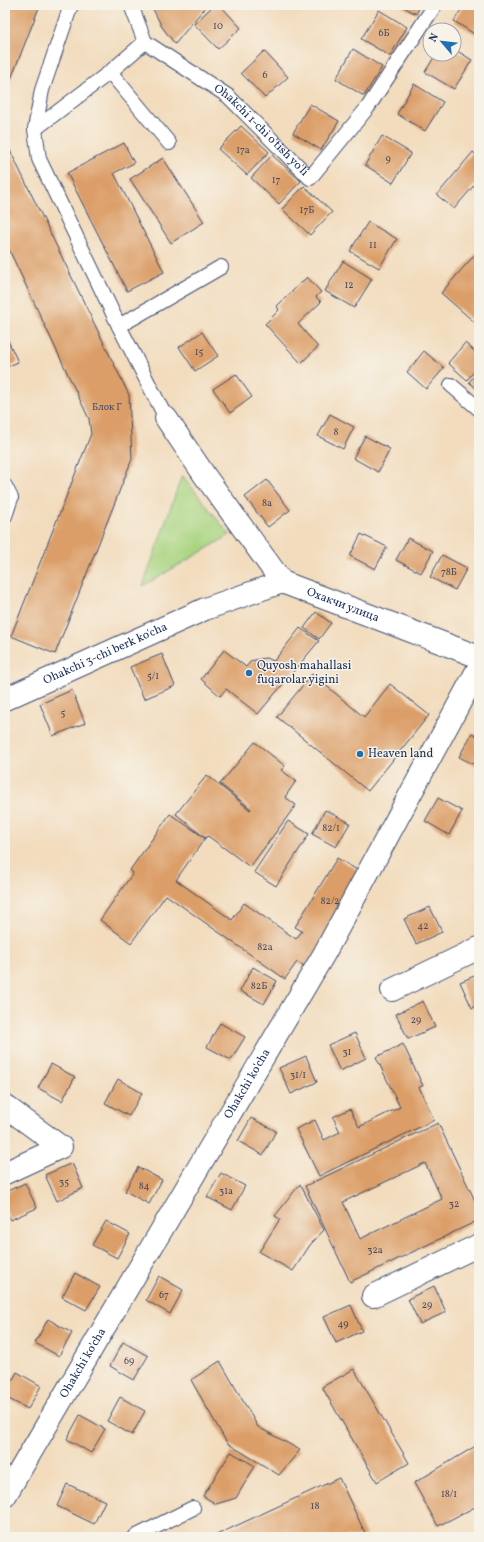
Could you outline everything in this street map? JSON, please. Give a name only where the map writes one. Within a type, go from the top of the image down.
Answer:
[{"type":"street","points":[[166,418],[205,476],[282,582]]},
{"type":"street","name":"Ohakchi 3-chi berk ko'cha","points":[[5,699],[205,609],[282,582]]},
{"type":"street","name":"Охакчи улица","points":[[282,582],[479,657]]},
{"type":"street","name":"Ohakchi ko'cha","points":[[5,1496],[324,954],[479,667]]},
{"type":"street","points":[[392,990],[479,948]]},
{"type":"street","points":[[5,1106],[61,1147],[5,1173]]},
{"type":"street","points":[[372,1296],[479,1245]]},
{"type":"lane","points":[[71,5],[42,90],[35,129],[39,158],[119,326],[166,418]]},
{"type":"lane","points":[[35,129],[110,72],[145,42],[132,5]]},
{"type":"lane","name":"Ohakchi 1-chi o'tish yo'li","points":[[145,42],[228,96],[310,178],[368,107],[435,5]]},
{"type":"lane","points":[[110,72],[169,143]]},
{"type":"lane","points":[[119,326],[221,267]]},
{"type":"lane","points":[[451,385],[479,410]]},
{"type":"lane","points":[[5,486],[11,498],[5,516]]},
{"type":"lane","points":[[135,1537],[192,1508]]},
{"type":"green space","points":[[182,475],[230,535],[143,586]]},
{"type":"building","points":[[5,5],[40,5],[5,94]]},
{"type":"building","points":[[151,5],[207,5],[175,44],[162,27]]},
{"type":"building","points":[[214,5],[220,5],[241,28],[218,49],[194,24]]},
{"type":"building","points":[[400,5],[421,5],[416,14]]},
{"type":"building","points":[[464,5],[479,5],[479,37],[462,26],[462,22],[454,21]]},
{"type":"building","points":[[379,10],[407,27],[390,56],[361,39]]},
{"type":"building","points":[[353,49],[382,67],[364,96],[336,79]]},
{"type":"building","points":[[264,51],[288,77],[265,98],[241,73]]},
{"type":"building","points":[[462,54],[472,60],[454,89],[425,72],[431,62],[462,62]]},
{"type":"building","points":[[414,84],[443,102],[425,131],[397,114]]},
{"type":"building","points":[[310,104],[339,121],[321,150],[293,133]]},
{"type":"building","points":[[241,126],[269,152],[247,175],[218,149]]},
{"type":"building","points":[[382,136],[411,153],[393,183],[365,165]]},
{"type":"building","points":[[5,140],[129,395],[132,459],[55,654],[11,636],[91,434],[89,419],[5,241]]},
{"type":"building","points":[[124,143],[134,163],[114,173],[164,272],[127,291],[67,173]]},
{"type":"building","points":[[473,152],[479,157],[479,186],[476,183],[454,209],[437,195]]},
{"type":"building","points":[[272,155],[301,181],[279,204],[251,178]]},
{"type":"building","points":[[163,158],[204,222],[171,243],[130,179]]},
{"type":"building","points":[[304,186],[332,212],[310,235],[282,209]]},
{"type":"building","points":[[368,222],[397,239],[379,268],[350,251]]},
{"type":"building","points":[[478,251],[479,252],[479,326],[441,293]]},
{"type":"building","points":[[343,261],[372,279],[354,308],[325,291]]},
{"type":"building","points":[[307,277],[321,292],[316,297],[321,302],[298,324],[318,347],[301,363],[265,324],[279,310],[277,306]]},
{"type":"building","points":[[202,332],[218,356],[195,371],[179,347]]},
{"type":"building","points":[[5,334],[18,362],[5,368]]},
{"type":"building","points":[[465,343],[479,355],[479,366],[467,380],[448,363]]},
{"type":"building","points":[[424,351],[444,368],[426,389],[407,372]]},
{"type":"building","points":[[479,371],[479,391],[469,382]]},
{"type":"building","points":[[236,374],[252,397],[230,413],[213,389]]},
{"type":"building","points":[[330,414],[354,427],[343,449],[318,436]]},
{"type":"building","points":[[365,436],[390,449],[378,472],[353,458]]},
{"type":"building","points":[[267,480],[290,510],[268,527],[245,497]]},
{"type":"building","points":[[361,534],[387,547],[375,569],[350,556]]},
{"type":"building","points":[[408,538],[433,551],[421,573],[396,560]]},
{"type":"building","points":[[442,555],[467,568],[455,590],[430,577]]},
{"type":"building","points":[[316,612],[331,623],[319,639],[304,628]]},
{"type":"building","name":"Quyosh mahallasi fuqarolar yigini","points":[[300,628],[319,641],[258,714],[226,689],[220,696],[201,679],[224,650],[246,667],[251,661],[259,659],[266,658],[274,661]]},
{"type":"building","points":[[162,654],[175,686],[144,699],[130,667]]},
{"type":"building","name":"Heaven land","points":[[312,674],[364,717],[390,684],[429,715],[368,791],[277,717]]},
{"type":"building","points":[[72,690],[85,723],[53,736],[40,704]]},
{"type":"building","points":[[472,733],[479,737],[479,767],[459,757]]},
{"type":"building","points":[[255,742],[285,766],[281,770],[296,781],[285,797],[296,805],[250,867],[208,836],[205,838],[176,814],[207,775],[250,810],[251,809],[220,784]]},
{"type":"building","points":[[438,798],[462,811],[449,835],[425,821]]},
{"type":"building","points":[[325,810],[350,823],[336,847],[312,834]]},
{"type":"building","points":[[170,814],[205,838],[176,880],[232,920],[244,903],[296,939],[302,931],[295,927],[337,858],[364,874],[308,968],[297,962],[285,979],[166,895],[131,943],[100,920],[133,873],[130,870]]},
{"type":"building","points":[[288,821],[309,834],[276,886],[254,872]]},
{"type":"building","points":[[430,907],[442,932],[416,944],[404,919]]},
{"type":"building","points":[[253,967],[277,981],[264,1004],[240,991]]},
{"type":"building","points":[[479,974],[479,1005],[472,1008],[460,982]]},
{"type":"building","points":[[423,1001],[435,1027],[408,1039],[396,1014]]},
{"type":"building","points":[[220,1023],[245,1037],[231,1060],[207,1047]]},
{"type":"building","points":[[355,1033],[366,1058],[340,1071],[328,1045]]},
{"type":"building","points":[[403,1044],[423,1086],[419,1087],[434,1120],[319,1176],[296,1129],[315,1120],[324,1140],[340,1132],[333,1117],[350,1109],[359,1127],[400,1107],[376,1057]]},
{"type":"building","points":[[306,1056],[317,1082],[291,1094],[279,1068]]},
{"type":"building","points":[[51,1064],[75,1077],[62,1101],[38,1088]]},
{"type":"building","points":[[118,1079],[142,1093],[129,1116],[105,1103]]},
{"type":"building","points":[[251,1118],[276,1131],[263,1155],[238,1141]]},
{"type":"building","points":[[438,1123],[479,1209],[479,1220],[350,1282],[305,1186]],"holes":[[[425,1163],[442,1199],[360,1239],[343,1202]]]},
{"type":"building","points":[[72,1163],[83,1188],[57,1201],[45,1175]]},
{"type":"building","points":[[138,1167],[162,1180],[149,1204],[125,1191]]},
{"type":"building","points":[[221,1173],[245,1186],[232,1210],[207,1197]]},
{"type":"building","points":[[25,1183],[37,1208],[10,1220],[5,1208],[5,1192]]},
{"type":"building","points":[[300,1184],[324,1230],[310,1245],[293,1271],[259,1252],[280,1219],[275,1216]]},
{"type":"building","points":[[106,1221],[130,1234],[117,1258],[92,1245]]},
{"type":"building","points":[[75,1273],[100,1287],[86,1310],[62,1297]]},
{"type":"building","points":[[159,1276],[183,1290],[170,1314],[146,1300]]},
{"type":"building","points":[[434,1286],[446,1312],[420,1324],[408,1299]]},
{"type":"building","points":[[351,1305],[362,1331],[336,1343],[324,1317]]},
{"type":"building","points":[[48,1319],[72,1333],[59,1356],[35,1343]]},
{"type":"building","points":[[123,1342],[148,1356],[134,1380],[110,1366]]},
{"type":"building","points":[[220,1361],[258,1427],[300,1450],[279,1475],[227,1443],[191,1380]]},
{"type":"building","points":[[354,1369],[409,1463],[377,1482],[322,1387]]},
{"type":"building","points":[[17,1372],[41,1386],[28,1409],[5,1397],[5,1393]]},
{"type":"building","points":[[120,1397],[145,1411],[132,1435],[107,1421]]},
{"type":"building","points":[[80,1415],[105,1429],[91,1453],[67,1439]]},
{"type":"building","points":[[479,1444],[479,1505],[438,1526],[414,1483]]},
{"type":"building","points":[[231,1452],[255,1466],[236,1498],[216,1504],[203,1496]]},
{"type":"building","points":[[339,1478],[366,1535],[361,1537],[212,1537]]},
{"type":"building","points":[[67,1484],[105,1501],[94,1524],[57,1506]]},
{"type":"place","name":"Quyosh mahallasi fuqarolar yigini","points":[[249,673]]},
{"type":"place","name":"Heaven land","points":[[360,754]]}]
